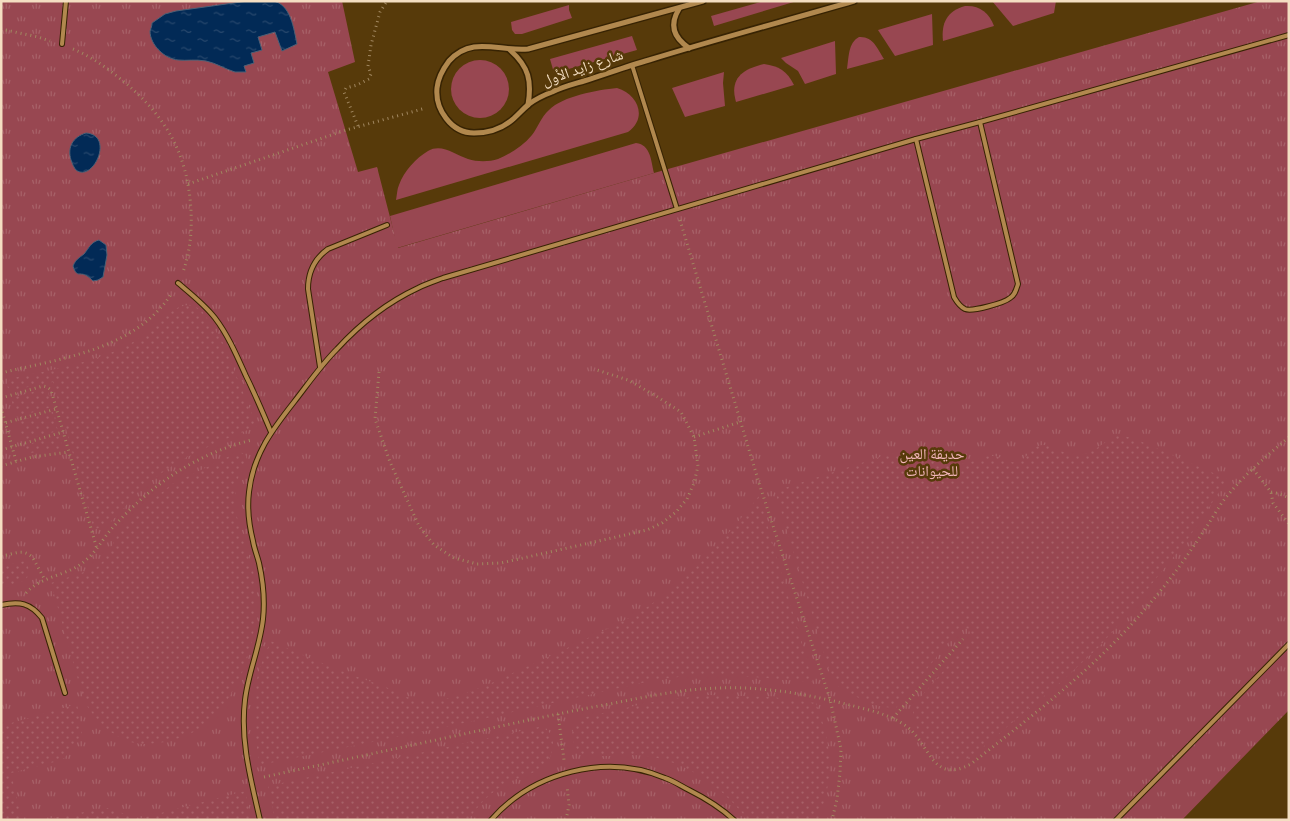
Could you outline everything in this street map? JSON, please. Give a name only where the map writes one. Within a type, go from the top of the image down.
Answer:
[{"type":"street","name":"شارع زايد الأول","points":[[702,1],[528,49],[510,50],[478,46],[462,51],[444,67],[439,77],[437,96],[442,113],[460,129],[471,133],[484,133],[505,125],[528,105],[553,91],[632,65],[854,1]]},
{"type":"street","points":[[679,8],[675,15],[674,30],[677,38],[689,48]]},
{"type":"street","points":[[510,50],[519,58],[530,80],[528,105]]},
{"type":"lane","points":[[62,44],[66,1]]},
{"type":"lane","points":[[260,820],[247,764],[244,731],[244,701],[263,620],[264,602],[259,563],[250,525],[249,493],[252,474],[261,450],[271,432],[320,367],[356,330],[397,300],[418,288],[452,275],[916,139],[1289,35]]},
{"type":"lane","points":[[632,65],[677,209]]},
{"type":"lane","points":[[916,139],[954,297],[958,304],[964,308],[975,309],[1010,299],[1018,284],[980,122]]},
{"type":"lane","points":[[320,367],[308,289],[310,270],[320,254],[328,248],[387,225]]},
{"type":"lane","points":[[178,283],[215,318],[236,354],[271,432]]},
{"type":"lane","points":[[1,605],[21,603],[29,606],[42,618],[65,694]]},
{"type":"lane","points":[[1116,820],[1289,644]]},
{"type":"lane","points":[[491,820],[510,801],[527,789],[550,778],[565,772],[616,767],[665,777],[706,798],[734,820]]},
{"type":"path","points":[[358,126],[344,92],[346,88],[369,79],[371,74],[368,66],[371,45],[380,12],[387,1]]},
{"type":"path","points":[[1,29],[62,44],[82,53],[100,63],[134,90],[150,106],[173,139],[180,156],[188,184],[191,228],[190,246],[178,283],[168,300],[146,322],[118,340],[85,353],[1,373]]},
{"type":"path","points":[[188,184],[358,126],[439,105]]},
{"type":"path","points":[[677,209],[759,484],[830,699],[841,749],[837,799],[832,820]]},
{"type":"path","points":[[379,372],[375,419],[390,462],[419,526],[434,545],[454,558],[477,564],[500,563],[647,530],[662,523],[676,512],[687,498],[694,483],[698,466],[694,437],[681,412],[628,380],[598,370]]},
{"type":"path","points":[[1,398],[45,386],[51,390],[97,549]]},
{"type":"path","points":[[1,407],[3,423],[16,461]]},
{"type":"path","points":[[3,423],[56,409]]},
{"type":"path","points":[[694,437],[740,422]]},
{"type":"path","points":[[1,450],[63,432]]},
{"type":"path","points":[[251,780],[558,714],[666,694],[720,688],[753,688],[830,699],[893,718],[908,727],[917,736],[938,766],[952,771],[965,768],[1053,698],[1113,644],[1146,609],[1179,568],[1234,487],[1289,437]]},
{"type":"path","points":[[21,603],[34,585],[85,562],[97,549],[112,527],[146,494],[169,476],[220,450],[240,443],[268,438]]},
{"type":"path","points":[[1,466],[43,455],[68,452]]},
{"type":"path","points":[[1253,469],[1271,492],[1273,503],[1289,524]]},
{"type":"path","points":[[1271,492],[1289,498]]},
{"type":"path","points":[[1,556],[23,552],[30,555],[45,580]]},
{"type":"path","points":[[893,718],[963,639]]},
{"type":"green space","name":"حديقة العين للحيوانات","points":[[1,1],[342,1],[355,62],[328,72],[358,172],[377,167],[398,248],[654,173],[1261,1],[1289,1],[1289,710],[1182,820],[1,820]]},
{"type":"green space","points":[[764,1],[797,1],[714,26],[711,16]]},
{"type":"green space","points":[[992,1],[1056,1],[1054,13],[1013,26]]},
{"type":"green space","points":[[569,5],[572,18],[522,34],[515,34],[512,30],[511,22]]},
{"type":"green space","points":[[965,6],[983,10],[994,26],[943,41],[943,29],[946,19],[954,11]]},
{"type":"green space","points":[[932,14],[933,45],[895,56],[878,30]]},
{"type":"green space","points":[[632,36],[637,50],[554,73],[550,59]]},
{"type":"green space","points":[[859,37],[868,38],[877,47],[884,59],[847,69],[851,47]]},
{"type":"green space","points":[[835,41],[836,74],[805,84],[798,71],[781,58]]},
{"type":"green space","points":[[474,60],[486,60],[501,68],[509,83],[509,95],[501,110],[486,118],[474,118],[459,110],[451,95],[451,83],[459,68]]},
{"type":"green space","points":[[764,64],[782,70],[794,85],[736,102],[734,87],[736,81],[744,72]]},
{"type":"green space","points":[[724,72],[725,106],[685,117],[672,88]]},
{"type":"green space","points":[[617,88],[630,95],[638,107],[638,120],[628,132],[396,200],[398,187],[407,170],[419,157],[428,151],[438,148],[448,150],[475,161],[498,159],[525,143],[546,113],[555,105],[581,94]]},
{"type":"green space","points":[[636,143],[641,144],[647,150],[654,173],[397,248],[390,216]]},
{"type":"green space","points":[[188,305],[202,311],[223,343],[257,426],[204,449],[167,469],[139,491],[113,520],[94,530],[53,382],[13,390],[8,388],[8,382],[13,378],[100,357],[128,345],[154,328],[177,308]]},
{"type":"green space","points":[[47,388],[52,407],[16,417],[11,398]]},
{"type":"green space","points":[[53,412],[58,431],[23,440],[18,421]]},
{"type":"green space","points":[[59,436],[63,448],[52,448],[27,454],[25,445]]},
{"type":"green space","points":[[1116,436],[1133,438],[1227,479],[1187,540],[1126,616],[1099,647],[1062,681],[971,757],[955,761],[948,760],[934,752],[919,732],[913,711],[919,699],[968,642],[970,635],[967,628],[961,627],[956,630],[951,639],[896,708],[871,704],[835,684],[829,670],[775,491],[889,454],[920,454],[955,464],[964,464],[984,457],[996,456],[1016,463],[1039,446],[1046,445],[1068,454],[1081,455]]},
{"type":"green space","points":[[238,452],[245,455],[247,461],[239,476],[235,491],[237,517],[253,568],[256,593],[256,611],[252,640],[244,669],[230,695],[213,719],[198,730],[165,742],[147,744],[127,741],[102,725],[84,701],[51,583],[96,568],[104,560],[122,527],[146,505],[172,484]]},
{"type":"green space","points":[[759,496],[813,682],[718,675],[686,676],[655,680],[455,725],[260,765],[255,733],[254,700],[257,679],[271,641],[410,698],[438,700],[461,695],[552,655],[619,623],[647,607],[678,584],[693,570],[721,541]]},
{"type":"green space","points":[[24,561],[29,571],[27,578],[21,582],[1,588],[1,564],[8,565]]},
{"type":"green space","points":[[709,695],[772,697],[816,703],[826,733],[830,761],[828,787],[818,820],[748,820],[725,795],[697,774],[681,766],[648,756],[586,755],[579,752],[574,742],[572,733],[574,726],[581,718],[656,701]]},
{"type":"green space","points":[[77,704],[82,733],[78,741],[62,760],[11,773],[19,808],[24,820],[1,820],[1,726]]},
{"type":"green space","points":[[539,727],[549,732],[553,740],[551,754],[547,762],[534,772],[508,782],[495,790],[468,820],[275,820],[268,786]]},
{"type":"green space","points":[[245,791],[252,820],[40,820],[107,808],[138,819]]},
{"type":"water","points":[[248,1],[272,1],[284,7],[293,25],[297,44],[282,51],[275,32],[258,37],[262,50],[251,53],[254,63],[244,66],[246,72],[235,72],[206,61],[173,59],[163,54],[155,46],[150,31],[152,23],[165,14]]},
{"type":"water","points":[[86,133],[95,136],[99,141],[100,149],[94,165],[89,170],[82,172],[76,170],[71,160],[70,151],[74,140]]},
{"type":"water","points":[[99,240],[106,245],[107,255],[103,277],[93,281],[85,275],[77,274],[73,266],[76,260],[92,244]]}]
